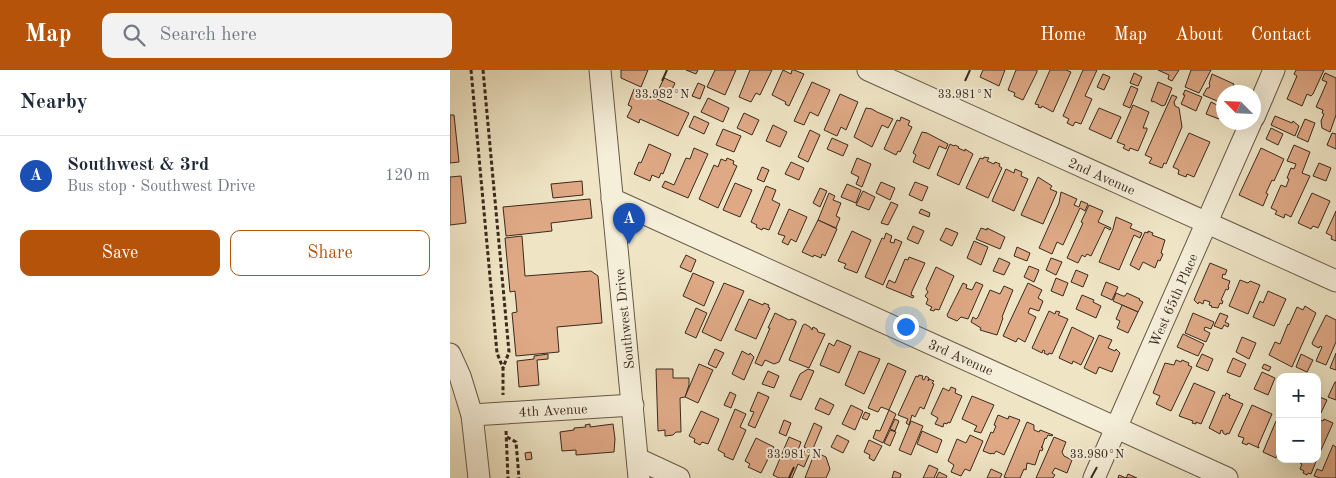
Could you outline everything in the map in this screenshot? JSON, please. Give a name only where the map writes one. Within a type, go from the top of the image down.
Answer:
[{"type":"street","name":"Southwest Drive","points":[[600,70],[638,468]]},
{"type":"street","name":"2nd Avenue","points":[[868,70],[1336,281]]},
{"type":"street","points":[[1261,101],[1274,70]]},
{"type":"street","name":"West 65th Place","points":[[1094,478],[1248,130]]},
{"type":"street","name":"3rd Avenue","points":[[612,199],[1227,478]]},
{"type":"street","points":[[450,354],[455,374],[472,414],[479,478]]},
{"type":"street","name":"4th Avenue","points":[[472,414],[633,406]]},
{"type":"street","points":[[638,468],[679,478]]},
{"type":"path","points":[[471,70],[498,353],[503,368],[509,352],[483,70]]},
{"type":"path","points":[[508,478],[507,437],[516,442],[519,478]]},
{"type":"building","points":[[621,70],[648,70],[641,87],[621,78]]},
{"type":"building","points":[[686,70],[698,70],[696,74]]},
{"type":"building","points":[[715,70],[736,70],[725,95],[707,87]]},
{"type":"building","points":[[750,70],[772,70],[760,95],[756,93],[751,102],[739,97]]},
{"type":"building","points":[[783,70],[791,74],[792,70],[794,70],[804,74],[789,106],[785,104],[786,102],[772,95]]},
{"type":"building","points":[[983,70],[1005,70],[999,86],[980,77]]},
{"type":"building","points":[[1016,70],[1037,70],[1023,100],[1014,96],[1015,93],[1008,90]]},
{"type":"building","points":[[1050,70],[1066,70],[1071,72],[1053,112],[1042,106],[1041,108],[1038,107],[1039,105],[1035,104]]},
{"type":"building","points":[[1083,70],[1097,70],[1085,96],[1092,99],[1081,124],[1075,122],[1073,126],[1067,123],[1069,119],[1063,116]]},
{"type":"building","points":[[1158,70],[1179,70],[1172,81],[1168,79],[1169,75]]},
{"type":"building","points":[[1191,70],[1211,70],[1199,93],[1185,87]]},
{"type":"building","points":[[1296,70],[1324,70],[1313,94],[1311,96],[1307,94],[1302,106],[1287,99],[1297,76],[1294,74]]},
{"type":"building","points":[[1134,73],[1142,77],[1138,86],[1130,83]]},
{"type":"building","points":[[1325,73],[1336,78],[1336,115],[1330,132],[1322,128],[1323,110],[1316,107],[1327,82],[1322,80]]},
{"type":"building","points":[[1103,74],[1110,77],[1104,90],[1097,87]]},
{"type":"building","points":[[1212,74],[1234,84],[1216,85],[1216,101],[1203,95],[1207,88],[1209,88]]},
{"type":"building","points":[[664,78],[675,83],[669,96],[658,91]]},
{"type":"building","points":[[812,82],[830,90],[818,116],[810,112],[804,125],[794,121]]},
{"type":"building","points":[[1158,82],[1172,88],[1165,105],[1162,106],[1151,101]]},
{"type":"building","points":[[698,83],[705,86],[700,99],[692,96]]},
{"type":"building","points":[[1131,86],[1138,89],[1130,108],[1123,105]]},
{"type":"building","points":[[634,89],[689,113],[678,136],[640,119],[639,123],[627,117],[632,107],[628,105]]},
{"type":"building","points":[[1185,90],[1202,97],[1196,111],[1181,104]]},
{"type":"building","points":[[840,94],[858,102],[846,130],[841,127],[837,136],[824,130]]},
{"type":"building","points":[[1172,95],[1177,97],[1174,102],[1175,106],[1179,108],[1182,127],[1166,164],[1164,163],[1162,168],[1149,163],[1152,158],[1145,155]]},
{"type":"building","points":[[708,98],[729,108],[723,122],[701,112]]},
{"type":"building","points":[[1211,102],[1216,104],[1216,118],[1206,114]]},
{"type":"building","points":[[1133,105],[1149,112],[1143,128],[1147,128],[1147,130],[1138,151],[1130,148],[1129,151],[1123,148],[1125,145],[1117,142]]},
{"type":"building","points":[[866,108],[893,119],[888,128],[882,125],[872,147],[854,137]]},
{"type":"building","points":[[1099,108],[1121,117],[1111,139],[1089,129]]},
{"type":"building","points":[[744,113],[759,120],[752,135],[737,128]]},
{"type":"building","points":[[450,115],[454,115],[459,162],[450,163]]},
{"type":"building","points":[[694,116],[709,123],[704,134],[689,127]]},
{"type":"building","points":[[1275,116],[1292,123],[1293,121],[1299,126],[1295,136],[1271,125]]},
{"type":"building","points":[[901,117],[910,121],[908,125],[912,127],[900,152],[898,151],[896,155],[884,149],[897,120],[900,121]]},
{"type":"building","points":[[1305,119],[1315,123],[1308,142],[1297,137]]},
{"type":"building","points":[[773,125],[787,132],[780,147],[766,141]]},
{"type":"building","points":[[1271,128],[1283,134],[1278,145],[1266,139]]},
{"type":"building","points":[[723,129],[741,136],[734,152],[716,145]]},
{"type":"building","points":[[810,130],[820,135],[808,162],[798,157]]},
{"type":"building","points":[[922,132],[948,144],[946,149],[939,146],[929,169],[913,162],[916,155],[913,153]]},
{"type":"building","points":[[1189,133],[1210,142],[1194,177],[1187,174],[1186,177],[1178,174],[1179,170],[1173,167]]},
{"type":"building","points":[[1332,133],[1336,134],[1336,149],[1327,145]]},
{"type":"building","points":[[832,138],[848,145],[843,156],[827,149]]},
{"type":"building","points":[[649,144],[671,154],[663,174],[661,173],[659,178],[652,175],[650,181],[634,174]]},
{"type":"building","points":[[950,144],[973,154],[959,185],[937,175]]},
{"type":"building","points":[[1294,145],[1310,152],[1302,173],[1310,176],[1291,217],[1285,214],[1284,218],[1275,214],[1277,211],[1271,208],[1281,185],[1286,187],[1291,168],[1294,169],[1296,164],[1287,161]]},
{"type":"building","points":[[694,148],[708,154],[688,198],[662,187],[665,181],[674,185],[686,158],[690,159]]},
{"type":"building","points":[[1261,148],[1284,159],[1266,193],[1268,194],[1263,206],[1239,195]]},
{"type":"building","points":[[984,157],[989,158],[987,161],[1000,164],[999,166],[1002,168],[988,198],[966,188],[980,158],[983,159]]},
{"type":"building","points":[[727,158],[734,161],[733,164],[737,166],[718,208],[699,199],[714,165],[718,167],[721,159],[726,161]]},
{"type":"building","points":[[857,158],[871,164],[862,187],[856,184],[859,177],[851,173]]},
{"type":"building","points":[[791,162],[804,168],[799,180],[785,174]]},
{"type":"building","points":[[1319,163],[1331,168],[1326,181],[1313,176]]},
{"type":"building","points":[[762,167],[769,170],[764,182],[757,179]]},
{"type":"building","points":[[1006,169],[1014,173],[1015,169],[1022,172],[1021,176],[1028,179],[1014,211],[992,201]]},
{"type":"building","points":[[461,176],[466,223],[450,225],[450,177]]},
{"type":"building","points":[[1038,177],[1052,186],[1050,189],[1057,192],[1043,224],[1021,215]]},
{"type":"building","points":[[582,181],[583,195],[553,198],[551,184]]},
{"type":"building","points":[[881,182],[895,188],[890,200],[876,193]]},
{"type":"building","points":[[915,182],[928,187],[922,201],[909,195]]},
{"type":"building","points":[[735,183],[752,190],[740,217],[723,210]]},
{"type":"building","points":[[847,184],[861,190],[856,203],[841,197]]},
{"type":"building","points":[[766,186],[776,190],[772,200],[780,204],[769,230],[763,228],[762,230],[751,222]]},
{"type":"building","points":[[820,188],[827,191],[820,207],[813,203]]},
{"type":"building","points":[[863,191],[875,197],[869,210],[856,205]]},
{"type":"building","points":[[1061,192],[1077,199],[1074,205],[1079,207],[1081,201],[1088,204],[1085,211],[1080,208],[1063,245],[1057,242],[1052,254],[1039,248],[1059,203]]},
{"type":"building","points":[[829,193],[835,196],[833,200],[841,203],[836,216],[840,218],[836,228],[818,220]]},
{"type":"building","points":[[1312,193],[1330,201],[1318,228],[1313,226],[1311,229],[1298,223]]},
{"type":"building","points":[[590,199],[592,218],[551,223],[552,231],[506,236],[503,207]]},
{"type":"building","points":[[891,202],[898,205],[888,225],[881,223]]},
{"type":"building","points":[[1089,205],[1103,211],[1098,222],[1111,228],[1110,230],[1105,227],[1091,256],[1087,254],[1085,257],[1082,255],[1078,263],[1067,258]]},
{"type":"building","points":[[789,209],[807,217],[796,242],[791,239],[788,245],[782,242],[785,236],[778,234]]},
{"type":"building","points":[[921,209],[930,213],[929,217],[919,213]]},
{"type":"building","points":[[1336,211],[1336,241],[1331,239],[1332,236],[1326,233]]},
{"type":"building","points":[[1116,217],[1132,224],[1130,228],[1142,233],[1140,238],[1134,235],[1119,270],[1099,262]]},
{"type":"building","points":[[818,220],[837,229],[825,256],[822,254],[821,258],[802,252]]},
{"type":"building","points":[[913,226],[924,231],[918,244],[907,239]]},
{"type":"building","points":[[946,228],[958,233],[952,246],[940,240]]},
{"type":"building","points":[[981,228],[987,230],[987,228],[1005,237],[1000,249],[976,239]]},
{"type":"building","points":[[852,231],[871,240],[857,273],[844,268],[846,264],[838,261]]},
{"type":"building","points":[[1148,231],[1153,233],[1152,235],[1165,240],[1161,253],[1163,254],[1155,268],[1143,262],[1139,270],[1130,265],[1145,232],[1148,233]]},
{"type":"building","points":[[886,233],[892,236],[890,242],[894,243],[895,239],[902,242],[883,285],[865,277]]},
{"type":"building","points":[[522,236],[525,276],[591,271],[598,276],[602,323],[557,327],[559,352],[516,356],[512,313],[517,312],[515,291],[510,292],[505,238]]},
{"type":"building","points":[[974,241],[988,247],[981,265],[967,258]]},
{"type":"building","points":[[1017,247],[1030,253],[1027,261],[1014,256]]},
{"type":"building","points":[[686,255],[696,260],[691,272],[680,267]]},
{"type":"building","points":[[909,257],[925,263],[912,291],[911,295],[914,296],[913,298],[886,287],[889,280],[895,283],[905,259],[908,260]]},
{"type":"building","points":[[999,258],[1010,263],[1004,275],[993,271]]},
{"type":"building","points":[[1051,258],[1062,262],[1056,275],[1046,270]]},
{"type":"building","points":[[1210,263],[1227,270],[1222,278],[1230,281],[1228,290],[1226,289],[1221,300],[1223,301],[1222,304],[1220,303],[1218,308],[1211,307],[1209,305],[1210,302],[1204,300],[1203,304],[1199,302],[1198,304],[1194,300]]},
{"type":"building","points":[[1029,266],[1039,270],[1034,282],[1024,277]]},
{"type":"building","points":[[936,267],[954,276],[939,310],[935,309],[934,311],[930,310],[932,307],[926,304],[928,299],[925,296],[928,292],[926,289]]},
{"type":"building","points":[[1076,270],[1088,275],[1083,287],[1071,282]]},
{"type":"building","points":[[693,273],[714,282],[704,306],[683,296]]},
{"type":"building","points":[[1056,278],[1068,283],[1063,296],[1051,291]]},
{"type":"building","points":[[1240,280],[1260,285],[1248,314],[1229,306]]},
{"type":"building","points":[[976,282],[983,285],[968,319],[961,317],[957,321],[948,317],[947,315],[963,283],[967,285],[966,288],[972,290]]},
{"type":"building","points":[[1106,282],[1118,287],[1112,300],[1101,295]]},
{"type":"building","points":[[724,283],[744,291],[721,341],[702,332]]},
{"type":"building","points":[[1028,283],[1042,290],[1038,298],[1043,301],[1039,311],[1030,308],[1028,313],[1036,317],[1025,342],[1018,338],[1016,342],[1003,336]]},
{"type":"building","points":[[1004,286],[1013,290],[997,335],[980,330],[981,328],[971,322],[973,317],[976,319],[978,317],[990,290],[1000,294]]},
{"type":"building","points":[[1268,291],[1286,299],[1274,326],[1253,317],[1260,301],[1263,303]]},
{"type":"building","points":[[1116,293],[1125,296],[1127,293],[1140,299],[1143,302],[1138,312],[1113,301]]},
{"type":"building","points":[[1082,295],[1094,300],[1093,302],[1101,306],[1096,318],[1076,309]]},
{"type":"building","points":[[749,299],[763,305],[764,303],[769,305],[768,307],[770,308],[756,339],[735,330]]},
{"type":"building","points":[[1122,305],[1138,312],[1128,333],[1117,328],[1120,321],[1116,319]]},
{"type":"building","points":[[1305,306],[1316,313],[1292,367],[1269,355],[1275,342],[1280,344],[1297,307],[1303,310]]},
{"type":"building","points":[[696,308],[707,313],[696,338],[685,333]]},
{"type":"building","points":[[1049,311],[1055,314],[1056,311],[1060,312],[1058,315],[1068,319],[1052,354],[1049,353],[1048,355],[1043,350],[1042,353],[1032,348]]},
{"type":"building","points":[[775,313],[789,320],[792,319],[796,323],[779,362],[774,364],[765,360],[762,366],[755,363]]},
{"type":"building","points":[[1193,313],[1214,322],[1211,329],[1205,327],[1204,330],[1210,333],[1206,342],[1185,333]]},
{"type":"building","points":[[1220,313],[1228,316],[1225,322],[1229,324],[1228,327],[1224,325],[1222,329],[1214,326]]},
{"type":"building","points":[[1326,315],[1336,320],[1336,342],[1326,365],[1316,361],[1322,347],[1320,346],[1319,348],[1312,343]]},
{"type":"building","points":[[805,324],[812,330],[813,327],[818,332],[825,334],[809,368],[789,360]]},
{"type":"building","points":[[1072,327],[1094,338],[1081,365],[1073,361],[1072,364],[1059,358]]},
{"type":"building","points":[[1183,334],[1204,344],[1198,356],[1177,347]]},
{"type":"building","points":[[1099,335],[1112,340],[1108,348],[1115,351],[1116,349],[1120,353],[1112,372],[1099,367],[1096,374],[1084,368]]},
{"type":"building","points":[[1242,337],[1256,343],[1249,359],[1236,352]]},
{"type":"building","points":[[837,340],[851,346],[839,373],[820,365],[829,343],[834,346]]},
{"type":"building","points":[[715,349],[724,353],[716,368],[708,364]]},
{"type":"building","points":[[742,351],[749,355],[750,353],[754,357],[744,380],[732,374]]},
{"type":"building","points":[[859,351],[880,359],[864,394],[845,385]]},
{"type":"building","points":[[1336,353],[1336,370],[1330,368]]},
{"type":"building","points":[[548,354],[548,359],[537,360],[539,385],[519,387],[517,361],[534,359],[534,356]]},
{"type":"building","points":[[1202,354],[1213,359],[1208,371],[1196,366]]},
{"type":"building","points":[[1301,354],[1313,360],[1307,372],[1296,367]]},
{"type":"building","points":[[1233,358],[1246,364],[1240,377],[1227,372]]},
{"type":"building","points":[[1176,360],[1189,363],[1188,365],[1192,367],[1171,411],[1156,404],[1160,396],[1153,393],[1165,363],[1174,365]]},
{"type":"building","points":[[888,363],[906,371],[889,410],[881,407],[878,412],[868,408]]},
{"type":"building","points":[[699,364],[713,370],[698,403],[685,397]]},
{"type":"building","points":[[1264,364],[1271,367],[1269,371],[1262,368]]},
{"type":"building","points":[[656,369],[673,369],[673,378],[689,378],[685,397],[680,398],[681,432],[676,432],[673,435],[665,436],[665,430],[658,431]]},
{"type":"building","points":[[808,369],[814,371],[801,400],[790,396],[800,374]]},
{"type":"building","points":[[768,371],[779,376],[774,388],[762,384]]},
{"type":"building","points":[[1262,372],[1275,378],[1268,395],[1254,389]]},
{"type":"building","points":[[919,375],[923,376],[922,379],[924,380],[926,376],[929,378],[928,381],[929,379],[934,381],[932,383],[934,384],[924,409],[920,407],[915,417],[912,415],[909,425],[906,423],[908,419],[898,415],[916,376],[918,377]]},
{"type":"building","points":[[1336,382],[1336,400],[1328,397]]},
{"type":"building","points":[[1194,383],[1215,392],[1201,424],[1192,423],[1193,421],[1179,416]]},
{"type":"building","points":[[951,387],[956,389],[955,393],[962,396],[950,423],[944,423],[943,427],[935,424],[938,418],[931,414],[943,388],[949,391]]},
{"type":"building","points":[[730,392],[736,395],[731,408],[724,405]]},
{"type":"building","points":[[758,392],[769,397],[755,428],[748,425],[754,412],[750,411]]},
{"type":"building","points":[[1226,393],[1230,395],[1229,398],[1243,404],[1229,434],[1227,433],[1226,435],[1221,430],[1220,434],[1209,428],[1223,395],[1225,396]]},
{"type":"building","points":[[972,396],[994,405],[981,433],[974,431],[977,426],[962,419]]},
{"type":"building","points":[[820,398],[834,405],[829,415],[815,409]]},
{"type":"building","points":[[1321,398],[1327,400],[1321,413]]},
{"type":"building","points":[[851,405],[863,411],[855,430],[842,424]]},
{"type":"building","points":[[1252,405],[1272,414],[1258,446],[1259,448],[1248,443],[1247,445],[1242,443],[1244,438],[1238,436]]},
{"type":"building","points":[[735,409],[746,414],[740,427],[746,430],[733,460],[724,456],[725,454],[718,450]]},
{"type":"building","points":[[889,410],[896,414],[883,443],[873,438],[876,430],[880,431]]},
{"type":"building","points":[[701,411],[719,419],[708,444],[702,442],[700,445],[689,436]]},
{"type":"building","points":[[865,412],[870,414],[867,420],[862,418]]},
{"type":"building","points":[[998,415],[1008,419],[1009,416],[1020,420],[1004,455],[996,451],[994,454],[991,454],[983,451],[991,432],[993,433],[996,426],[994,425]]},
{"type":"building","points":[[895,419],[899,421],[895,431],[890,429]]},
{"type":"building","points":[[1324,419],[1333,423],[1321,450],[1321,420]]},
{"type":"building","points":[[784,420],[791,423],[786,436],[779,433]]},
{"type":"building","points":[[911,421],[923,426],[911,455],[899,450]]},
{"type":"building","points":[[1276,421],[1276,458],[1263,452]]},
{"type":"building","points":[[1027,422],[1034,425],[1034,430],[1039,432],[1040,430],[1053,435],[1048,435],[1045,438],[1041,447],[1043,448],[1042,451],[1040,450],[1035,465],[1027,463],[1026,470],[1024,469],[1020,478],[1004,477]]},
{"type":"building","points":[[814,423],[822,427],[812,451],[804,447]]},
{"type":"building","points":[[590,424],[590,427],[613,424],[614,452],[576,455],[576,450],[562,451],[560,432],[586,427],[585,425]]},
{"type":"building","points":[[890,430],[896,432],[890,446],[884,443]]},
{"type":"building","points":[[922,431],[942,440],[937,453],[917,444]]},
{"type":"building","points":[[837,435],[849,441],[843,453],[831,447]]},
{"type":"building","points":[[970,435],[983,441],[970,471],[965,469],[961,476],[951,472],[954,465],[948,461],[957,439],[966,443]]},
{"type":"building","points":[[789,437],[801,442],[798,450],[810,453],[804,467],[798,464],[792,478],[779,478],[773,475]]},
{"type":"building","points":[[1054,437],[1066,442],[1062,452],[1064,456],[1072,460],[1067,473],[1055,468],[1052,473],[1055,475],[1053,478],[1036,478]]},
{"type":"building","points":[[756,438],[774,447],[761,473],[748,467],[750,464],[745,461]]},
{"type":"building","points":[[869,440],[882,446],[874,461],[869,458],[870,455],[864,452]]},
{"type":"building","points":[[1333,445],[1336,447],[1336,478],[1314,476],[1317,469],[1322,471]]},
{"type":"building","points":[[531,452],[532,459],[526,460],[525,453]]},
{"type":"building","points":[[815,452],[826,457],[830,469],[826,478],[805,478]]},
{"type":"building","points":[[1300,463],[1315,463],[1311,474],[1303,473],[1304,471],[1300,469],[1302,464]]},
{"type":"building","points":[[929,465],[938,469],[934,478],[923,478]]},
{"type":"building","points":[[991,469],[1002,474],[1000,478],[987,478]]},
{"type":"building","points":[[894,471],[901,474],[900,478],[892,478]]},
{"type":"building","points":[[939,472],[947,476],[946,478],[936,478]]},
{"type":"building","points":[[1128,474],[1137,478],[1126,478]]},
{"type":"place","name":"Southwest & 3rd","points":[[629,244]]}]
